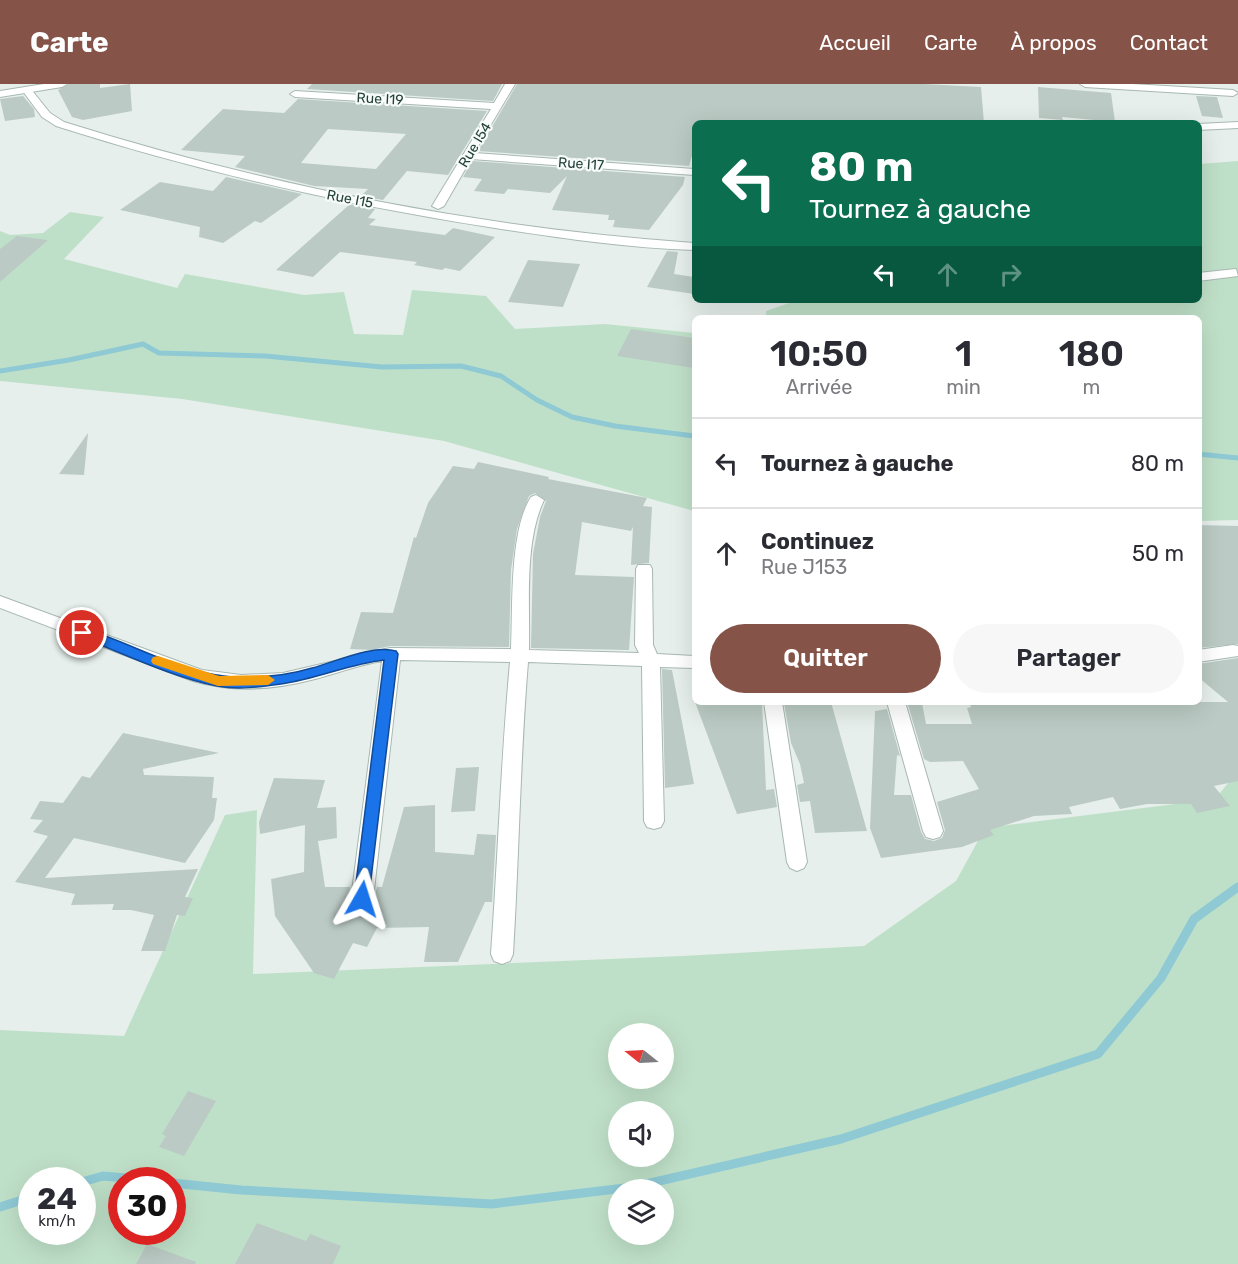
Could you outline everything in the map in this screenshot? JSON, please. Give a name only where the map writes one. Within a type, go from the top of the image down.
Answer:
[{"type":"street","points":[[0,94],[62,84]]},
{"type":"street","name":"Rue I54","points":[[438,206],[510,84]]},
{"type":"street","points":[[1084,84],[1234,93]]},
{"type":"street","name":"Rue I15","points":[[27,90],[46,115],[60,124],[220,171],[367,203],[530,230],[611,241],[692,247]]},
{"type":"street","name":"Rue I19","points":[[295,94],[498,106]]},
{"type":"street","points":[[1202,127],[1238,125]]},
{"type":"street","name":"Rue I17","points":[[468,156],[692,172]]},
{"type":"street","points":[[1202,277],[1236,273]]},
{"type":"street","points":[[501,954],[510,836],[524,548],[529,515],[536,500]]},
{"type":"street","points":[[644,569],[644,645],[651,660],[654,821]]},
{"type":"street","points":[[0,602],[218,681],[248,682],[282,679],[311,674],[359,658],[392,654],[520,655],[692,662]]},
{"type":"street","points":[[1202,655],[1233,651]]},
{"type":"street","points":[[362,899],[392,654]]},
{"type":"street","points":[[772,705],[797,862]]},
{"type":"street","points":[[897,705],[933,831]]},
{"type":"green space","points":[[1238,161],[1238,520],[1202,521],[1202,315],[766,315],[766,311],[789,303],[1202,303],[1202,164]]},
{"type":"green space","points":[[70,212],[104,217],[64,259],[177,288],[185,274],[304,295],[344,292],[354,334],[403,335],[412,290],[486,296],[515,329],[605,324],[692,333],[692,510],[444,441],[182,399],[0,381],[0,231],[10,235],[43,233]]},
{"type":"green space","points":[[1238,771],[1238,1264],[0,1264],[0,1030],[124,1036],[225,815],[257,810],[253,974],[864,946],[956,881],[985,828],[1215,799]]},
{"type":"building","points":[[69,84],[100,84],[100,88],[130,84],[132,111],[83,120],[72,117],[58,90]]},
{"type":"building","points":[[312,84],[502,84],[493,101],[307,89]]},
{"type":"building","points":[[517,84],[924,84],[981,87],[984,120],[692,120],[692,156],[689,166],[478,151]]},
{"type":"building","points":[[1038,87],[1111,93],[1115,120],[1039,118]]},
{"type":"building","points":[[23,96],[34,109],[35,117],[5,121],[0,99]]},
{"type":"building","points":[[1196,96],[1217,97],[1223,118],[1202,116]]},
{"type":"building","points":[[298,99],[487,111],[448,175],[407,171],[383,200],[361,196],[368,189],[314,186],[235,167],[245,156],[181,150],[223,109],[284,113]],"holes":[[[328,129],[406,134],[376,169],[301,163]]]},
{"type":"building","points":[[472,161],[685,177],[683,185],[649,230],[613,227],[615,220],[608,220],[609,215],[552,210],[567,176],[550,193],[508,189],[504,194],[474,191],[482,179],[463,177]]},
{"type":"building","points":[[226,177],[302,194],[261,223],[255,221],[223,243],[199,237],[200,227],[120,210],[160,182],[213,191]]},
{"type":"building","points":[[350,204],[375,209],[368,218],[376,219],[369,225],[445,235],[453,228],[495,237],[460,271],[414,265],[417,262],[340,252],[313,277],[276,270]]},
{"type":"building","points":[[17,236],[48,240],[0,282],[0,249]]},
{"type":"building","points":[[667,251],[678,252],[674,274],[692,277],[692,294],[647,287]]},
{"type":"building","points":[[528,260],[580,264],[563,307],[508,302]]},
{"type":"building","points":[[631,329],[692,338],[692,368],[617,356]]},
{"type":"building","points":[[88,433],[84,475],[59,474]]},
{"type":"building","points":[[478,462],[549,477],[548,479],[647,498],[643,506],[652,507],[649,563],[631,565],[633,527],[631,531],[582,522],[575,575],[634,577],[629,650],[531,648],[533,554],[540,517],[546,501],[535,493],[529,496],[517,529],[511,570],[509,647],[390,646],[372,650],[350,649],[361,612],[393,613],[414,537],[416,538],[428,503],[453,466],[474,469]]},
{"type":"building","points":[[1202,525],[1238,526],[1238,644],[1202,648]]},
{"type":"building","points":[[1238,658],[1238,781],[1214,786],[1230,806],[1197,813],[1191,804],[1147,804],[1120,809],[1113,797],[1069,807],[1072,814],[1034,816],[990,830],[994,835],[962,847],[881,858],[870,828],[875,711],[887,709],[900,756],[897,755],[894,795],[911,795],[921,832],[925,839],[934,841],[942,838],[945,830],[937,802],[979,789],[963,761],[930,762],[924,759],[908,705],[922,705],[926,724],[972,724],[967,708],[971,707],[970,705],[1202,705],[1202,702],[1228,702],[1202,680],[1202,663]]},
{"type":"building","points":[[662,669],[672,670],[694,784],[665,788]]},
{"type":"building","points":[[696,705],[762,705],[766,790],[774,789],[777,807],[737,814]]},
{"type":"building","points":[[784,705],[832,705],[867,831],[815,833],[810,801],[800,802],[797,785],[804,783],[800,764],[791,743]]},
{"type":"building","points":[[123,733],[219,753],[143,769],[144,775],[214,777],[212,798],[217,798],[214,820],[185,863],[74,838],[45,878],[198,869],[185,897],[193,898],[185,916],[177,915],[165,951],[141,951],[154,915],[131,910],[112,910],[114,904],[71,905],[75,894],[15,882],[48,836],[33,832],[43,820],[30,819],[40,801],[63,803],[82,776],[90,778]]},
{"type":"building","points":[[479,767],[475,811],[451,812],[456,768]]},
{"type":"building","points":[[274,778],[325,780],[317,808],[336,807],[337,838],[318,841],[325,887],[350,887],[349,900],[353,907],[361,910],[372,906],[377,887],[382,887],[404,807],[435,805],[435,852],[474,855],[477,834],[496,835],[492,902],[485,902],[458,962],[424,962],[429,927],[377,928],[367,947],[353,943],[334,979],[314,973],[275,916],[271,879],[304,872],[305,825],[260,834],[259,822]]},
{"type":"building","points":[[188,1091],[216,1101],[184,1156],[159,1147],[166,1136],[162,1134]]},
{"type":"building","points":[[257,1223],[306,1241],[310,1234],[341,1246],[333,1264],[235,1264]]},
{"type":"building","points":[[146,1245],[196,1262],[195,1264],[136,1264]]},
{"type":"waterway","points":[[0,371],[69,360],[143,344],[159,353],[265,356],[382,367],[461,366],[501,376],[537,400],[572,417],[615,426],[692,436]]},
{"type":"waterway","points":[[1202,454],[1238,458]]},
{"type":"waterway","points":[[186,1184],[241,1190],[492,1204],[633,1187],[841,1139],[1098,1054],[1161,978],[1194,919],[1238,887]]},
{"type":"waterway","points":[[96,1178],[108,1176]]},
{"type":"waterway","points":[[0,1207],[18,1201]]},
{"type":"slow traffic","points":[[158,661],[218,681],[268,680]]},
{"type":"route","points":[[82,633],[218,681],[248,682],[282,679],[311,674],[359,658],[392,654],[362,899]]}]
